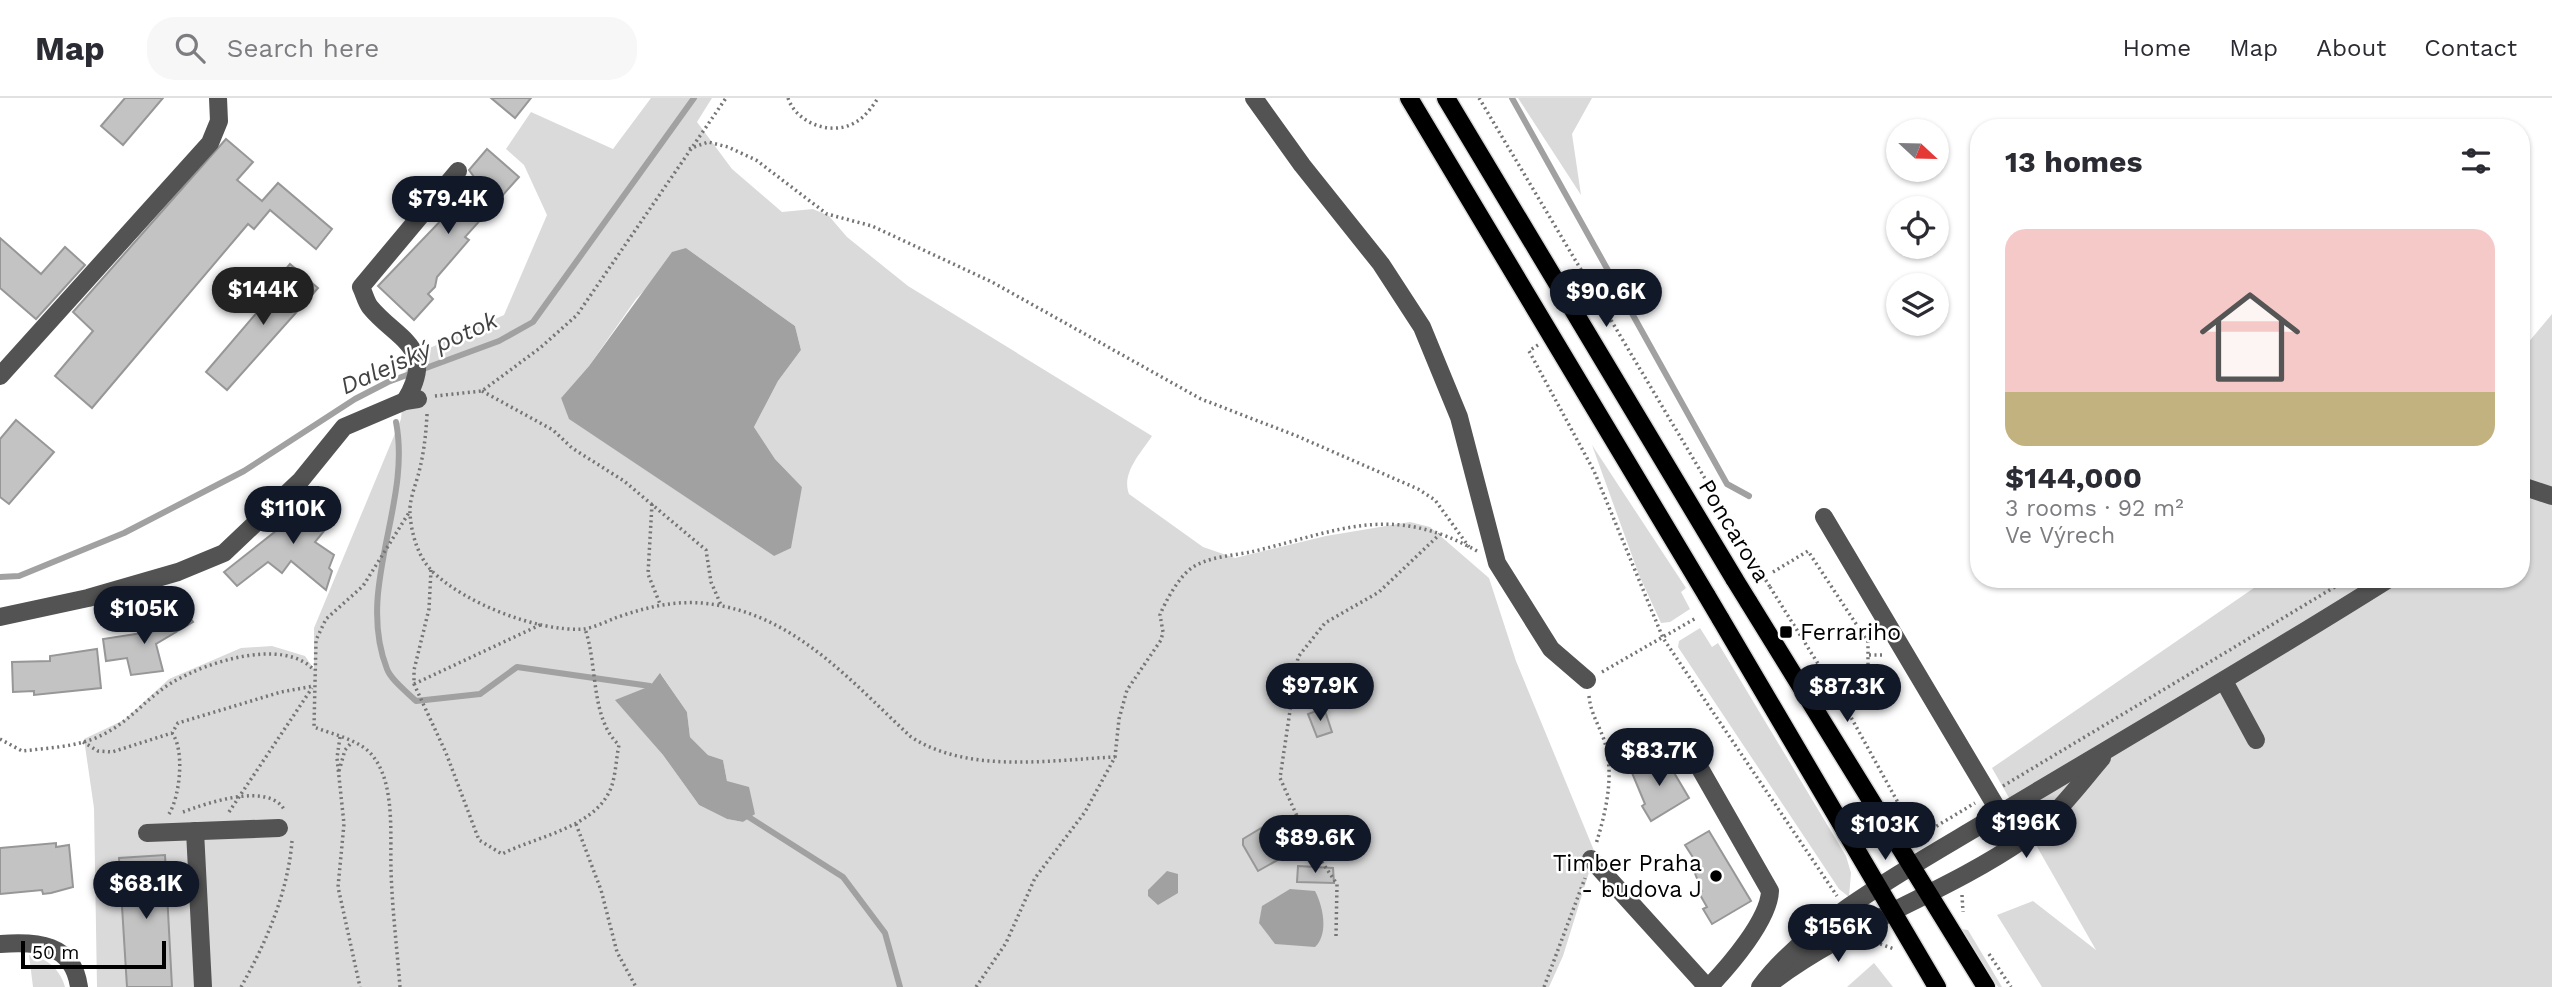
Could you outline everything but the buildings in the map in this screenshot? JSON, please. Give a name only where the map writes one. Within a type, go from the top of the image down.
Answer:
[{"type":"main road","points":[[1409,98],[1937,987]]},
{"type":"main road","name":"Poncarova","points":[[1446,98],[1735,580],[1986,987]]},
{"type":"street","points":[[0,376],[210,143],[219,121],[218,98]]},
{"type":"street","points":[[1254,98],[1302,165],[1381,264],[1422,327],[1459,417],[1497,563],[1551,649],[1587,680]]},
{"type":"street","points":[[0,617],[165,576],[224,552],[301,480],[344,427],[412,400],[416,367],[406,338],[369,306],[361,287],[458,171]]},
{"type":"street","points":[[2530,489],[2552,496]]},
{"type":"street","points":[[1824,517],[2000,813]]},
{"type":"street","points":[[1760,987],[1793,949],[1879,889],[2000,813],[2224,681],[2374,588]]},
{"type":"street","points":[[2224,681],[2256,740]]},
{"type":"street","points":[[1591,859],[1704,983],[1728,966],[1765,913],[1770,891],[1698,765],[1675,742]]},
{"type":"street","points":[[1766,987],[1860,929],[1929,895],[2025,839],[2056,813],[2111,747]]},
{"type":"street","points":[[147,833],[287,827]]},
{"type":"street","points":[[195,831],[203,987]]},
{"type":"street","points":[[0,944],[32,941],[53,948],[68,959],[79,987]]},
{"type":"path","points":[[412,400],[482,391],[540,348],[576,315],[726,98]]},
{"type":"path","points":[[788,98],[791,108],[811,124],[834,128],[855,123],[878,98]]},
{"type":"path","points":[[1479,98],[1757,566],[1847,710],[1907,819],[1920,828],[1933,828],[2333,588]]},
{"type":"path","points":[[689,149],[708,142],[728,147],[756,160],[827,214],[872,226],[992,282],[1200,399],[1297,436],[1418,489],[1435,500],[1469,547]]},
{"type":"path","points":[[1551,336],[1529,351],[1594,471],[1663,638],[1843,903]]},
{"type":"path","points":[[482,391],[553,430],[572,447],[624,481],[706,550],[711,582],[722,605]]},
{"type":"path","points":[[412,400],[427,414],[426,441],[410,511],[416,547],[431,570],[458,592],[492,609],[542,624],[585,629],[675,601],[722,605],[768,619],[808,644],[911,737],[927,747],[981,760],[1115,757]]},
{"type":"path","points":[[652,504],[648,574],[660,604]]},
{"type":"path","points":[[400,987],[391,867],[391,809],[376,760],[363,746],[314,727],[314,670],[316,640],[326,619],[363,586],[410,511]]},
{"type":"path","points":[[976,987],[1006,943],[1035,878],[1085,812],[1115,757],[1119,719],[1127,690],[1161,640],[1163,632],[1160,615],[1187,571],[1202,561],[1376,523],[1422,527],[1469,547],[1497,563]]},
{"type":"path","points":[[1336,936],[1337,884],[1309,843],[1280,778],[1298,657],[1325,623],[1379,592],[1440,534]]},
{"type":"path","points":[[1773,572],[1808,551],[1868,642],[1868,664],[1847,710]]},
{"type":"path","points":[[431,570],[429,609],[414,684],[446,753],[479,840],[502,854],[576,824],[598,806],[611,790],[619,745],[607,734],[594,680],[592,648],[585,629]]},
{"type":"path","points":[[1544,987],[1591,859],[1606,806],[1608,763],[1602,737],[1591,715],[1587,680],[1696,618]]},
{"type":"path","points":[[414,684],[542,624]]},
{"type":"path","points":[[0,739],[22,751],[83,742],[118,727],[173,682],[240,656],[269,653],[301,659],[314,670]]},
{"type":"path","points":[[83,742],[98,751],[112,752],[172,733],[178,723],[281,692],[314,686]]},
{"type":"path","points":[[219,830],[238,797],[314,686]]},
{"type":"path","points":[[172,733],[177,740],[179,791],[176,803],[167,818],[202,805],[238,797],[265,795],[281,803],[290,858],[267,934],[241,987]]},
{"type":"path","points":[[340,737],[339,774],[344,824],[338,887],[360,987]]},
{"type":"path","points":[[339,774],[345,750],[352,742]]},
{"type":"path","points":[[576,824],[601,890],[617,952],[636,987]]},
{"type":"path","points":[[1966,919],[1961,906],[1967,887]]},
{"type":"path","points":[[1869,943],[1886,944],[1901,957]]},
{"type":"path","points":[[1989,953],[2011,987]]},
{"type":"shaded area","points":[[651,98],[712,98],[697,122],[732,169],[782,212],[813,209],[829,216],[847,237],[908,286],[1152,436],[1130,471],[1127,486],[1129,494],[1203,547],[1235,558],[1326,536],[1410,522],[1430,527],[1489,578],[1516,661],[1595,853],[1563,956],[1549,987],[97,987],[94,808],[84,739],[124,720],[169,679],[241,648],[272,646],[305,656],[314,669],[314,628],[401,419],[407,358],[504,315],[547,215],[524,165],[506,149],[531,112],[613,149]],"holes":[[[686,248],[795,326],[801,350],[778,381],[754,427],[775,459],[802,487],[774,556],[570,419],[561,398],[589,366],[636,299]],[[661,674],[687,712],[690,737],[708,755],[723,760],[727,781],[755,813],[743,822],[727,819],[699,805],[663,755],[616,700],[650,686]]]},
{"type":"shaded area","points":[[1518,98],[1592,98],[1572,134],[1581,195]]},
{"type":"shaded area","points":[[686,248],[795,326],[801,350],[778,381],[754,427],[775,459],[802,487],[791,548],[774,556],[569,419],[561,398],[589,366],[672,252]]},
{"type":"shaded area","points":[[2552,314],[2552,987],[2042,987],[1997,915],[2033,901],[2096,950],[1992,768],[2254,588],[2530,588],[2530,340]]},
{"type":"shaded area","points":[[1592,445],[1686,588],[1681,592],[1690,609],[1670,622],[1661,623],[1639,575]]},
{"type":"shaded area","points":[[1700,628],[1712,647],[1718,643],[1846,856],[1851,873],[1849,897],[1839,889],[1678,647],[1679,641]]},
{"type":"shaded area","points":[[660,673],[687,712],[690,737],[708,755],[723,760],[727,781],[749,787],[755,814],[743,822],[727,819],[699,805],[663,755],[615,700],[650,686]]},
{"type":"shaded area","points":[[1167,871],[1178,874],[1178,893],[1158,905],[1148,896],[1148,890]]},
{"type":"shaded area","points":[[1290,889],[1315,891],[1318,897],[1323,928],[1315,947],[1275,944],[1259,923],[1262,906]]},
{"type":"shaded area","points":[[1961,929],[1968,930],[2002,987],[1998,987]]},
{"type":"shaded area","points":[[29,955],[52,966],[65,987],[33,987]]},
{"type":"shaded area","points":[[1874,963],[1893,987],[1847,987]]},
{"type":"waterway","name":"Dalejský potok","points":[[0,577],[19,576],[124,533],[244,471],[355,399],[388,382],[499,341],[533,322],[694,98]]},
{"type":"waterway","points":[[1512,98],[1727,484],[1749,496]]},
{"type":"waterway","points":[[396,422],[399,453],[397,484],[377,607],[379,638],[387,669],[396,682],[416,701],[480,694],[517,667],[650,686],[655,693]]},
{"type":"waterway","points":[[744,814],[843,877],[885,933],[900,987]]},
{"type":"place","name":"Ferrariho","points":[[1786,632]]},
{"type":"place","name":"Timber Praha - budova J","points":[[1716,876]]}]
